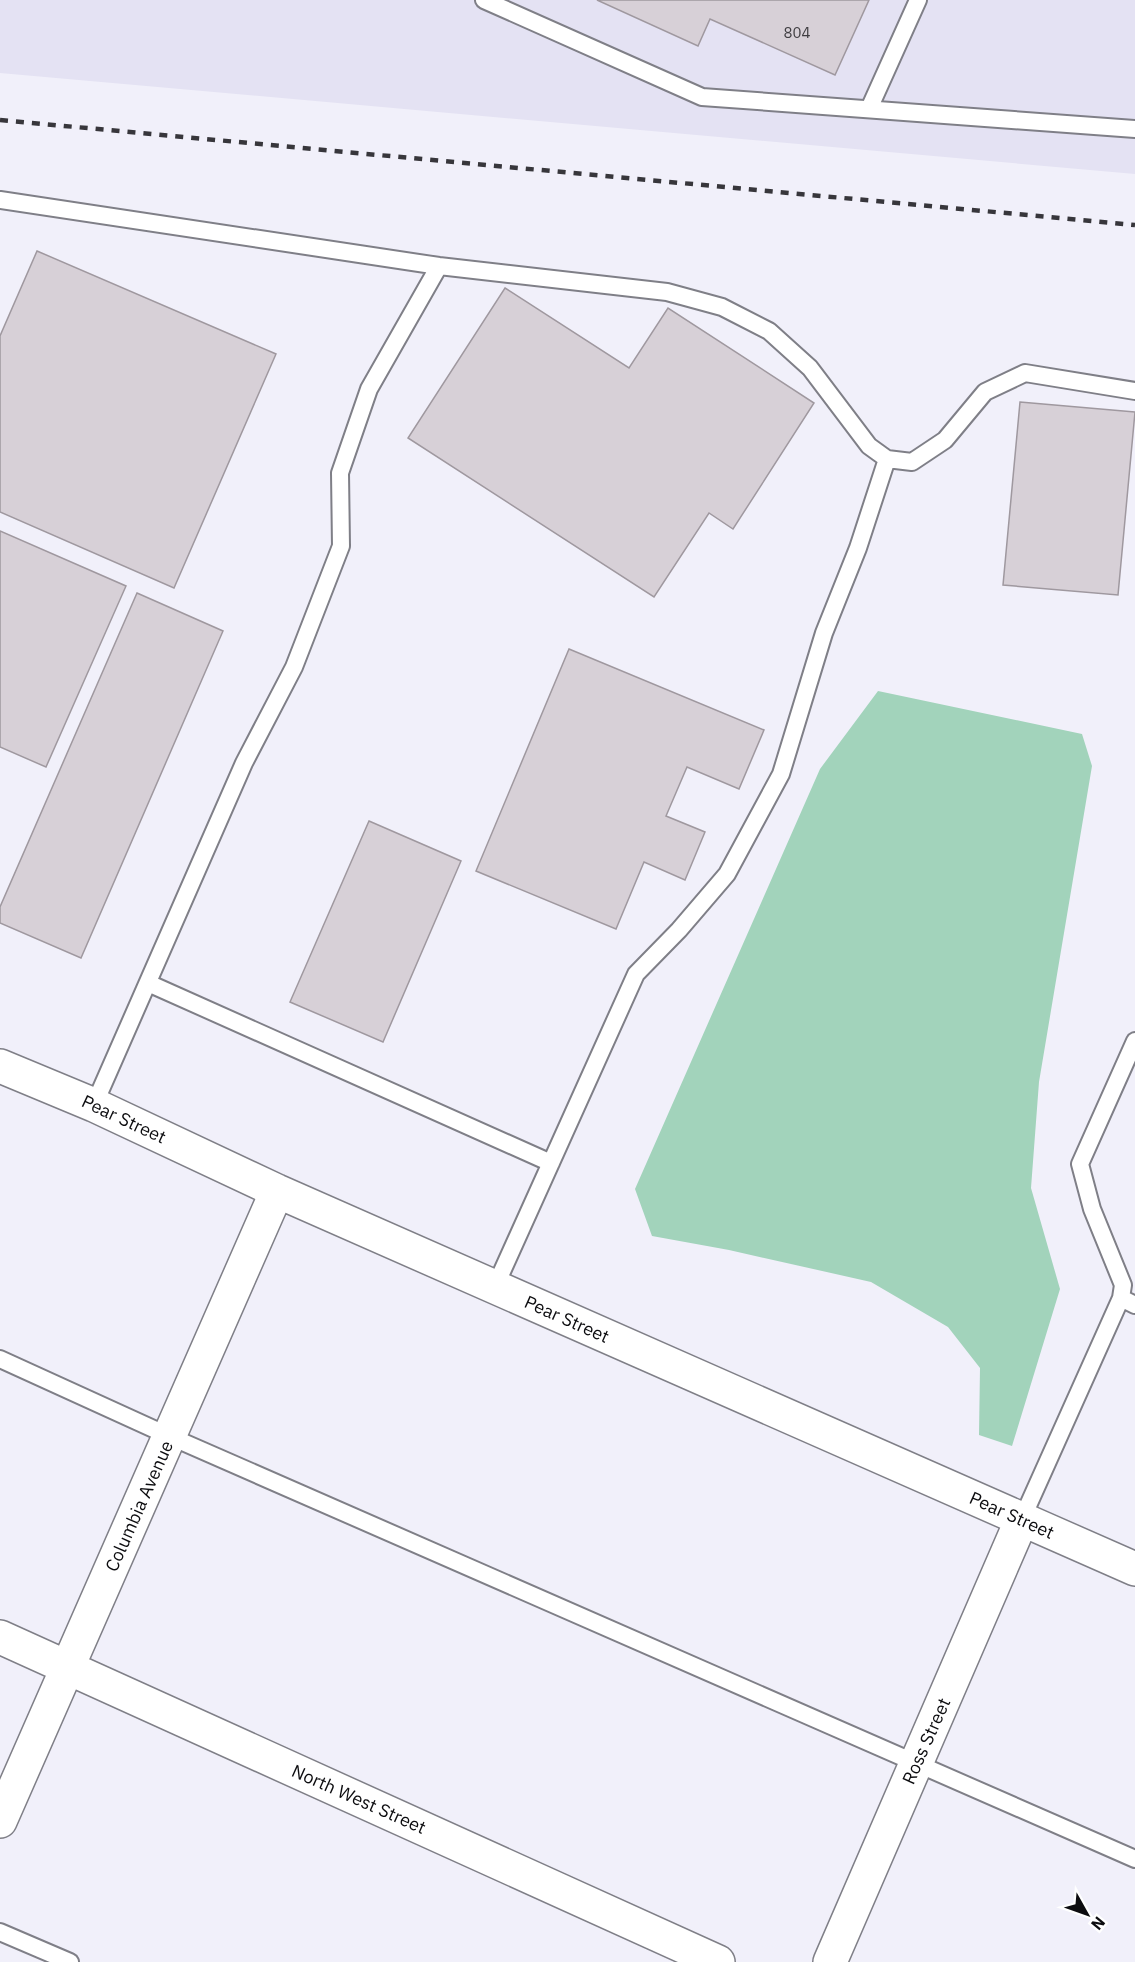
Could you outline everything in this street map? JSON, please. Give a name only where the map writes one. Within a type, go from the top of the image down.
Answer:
[{"type":"street","name":"Pear Street","points":[[0,1066],[94,1105],[278,1191],[1135,1569]]},
{"type":"street","name":"Columbia Avenue","points":[[0,1821],[278,1191]]},
{"type":"street","name":"Ross Street","points":[[830,1962],[1022,1519]]},
{"type":"street","name":"North West Street","points":[[0,1637],[718,1962]]},
{"type":"lane","points":[[484,0],[702,97],[1135,129]]},
{"type":"lane","points":[[869,109],[918,0]]},
{"type":"lane","points":[[0,200],[439,266],[667,292],[722,308],[769,330],[810,368],[869,446],[887,459],[912,462],[945,440],[985,392],[1025,373],[1135,391]]},
{"type":"lane","points":[[94,1105],[244,763],[294,667],[340,546],[340,473],[369,390],[439,266]]},
{"type":"lane","points":[[495,1287],[636,974],[679,930],[727,874],[781,774],[824,633],[858,548],[887,459]]},
{"type":"lane","points":[[148,983],[551,1163]]},
{"type":"lane","points":[[1022,1519],[1128,1302],[1092,1209],[1080,1164],[1135,1041]]},
{"type":"lane","points":[[0,1359],[170,1436],[1135,1859]]},
{"type":"lane","points":[[0,1932],[70,1962]]},
{"type":"shaded area","points":[[0,0],[1135,0],[1135,174],[0,73]]},
{"type":"green space","points":[[878,691],[1082,734],[1092,766],[1039,1082],[1031,1188],[1060,1289],[1012,1446],[979,1435],[980,1368],[948,1327],[871,1282],[729,1250],[652,1236],[635,1189],[820,769]]},
{"type":"building","points":[[597,0],[869,0],[835,75],[710,19],[698,46]]},
{"type":"building","points":[[37,251],[276,354],[174,588],[0,512],[0,336]]},
{"type":"building","points":[[505,288],[629,368],[668,308],[814,403],[733,529],[709,513],[654,597],[408,438]]},
{"type":"building","points":[[1020,402],[1135,412],[1118,595],[1003,585]]},
{"type":"building","points":[[0,531],[126,586],[46,767],[0,747]]},
{"type":"building","points":[[137,593],[223,631],[81,958],[0,923],[0,907]]},
{"type":"building","points":[[569,649],[764,730],[739,789],[687,767],[666,816],[705,832],[685,880],[644,862],[616,929],[476,871]]},
{"type":"building","points":[[369,821],[461,861],[383,1042],[290,1002]]},
{"type":"railway","points":[[0,120],[1135,225]]}]
